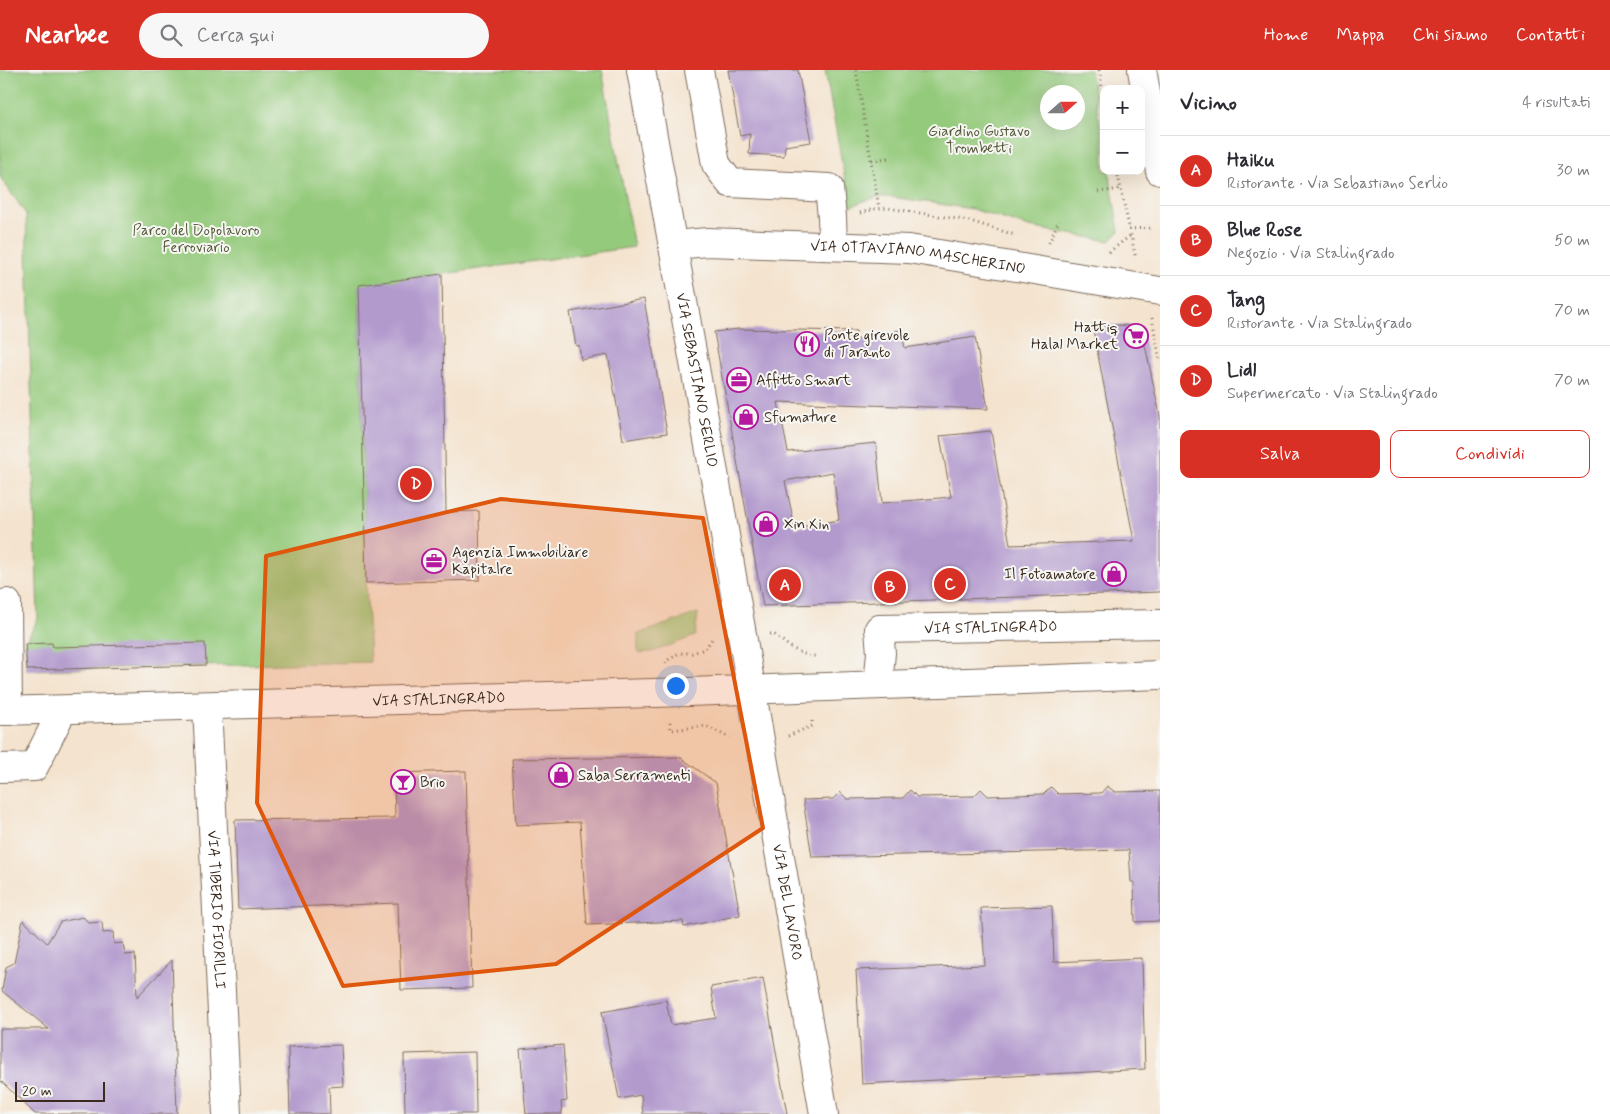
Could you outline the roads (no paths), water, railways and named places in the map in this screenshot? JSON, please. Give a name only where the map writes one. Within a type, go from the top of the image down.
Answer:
[{"type":"street","name":"VIA SEBASTIANO SERLIO","points":[[641,70],[674,245],[751,690]]},
{"type":"street","points":[[699,70],[716,164],[730,183],[829,188],[833,246]]},
{"type":"street","points":[[1142,70],[1160,170]]},
{"type":"street","name":"VIA OTTAVIANO MASCHERINO","points":[[674,245],[708,242],[909,249],[1160,291]]},
{"type":"street","points":[[4,711],[7,603]]},
{"type":"street","name":"VIA STALINGRADO","points":[[878,686],[881,653],[879,629],[1160,624]]},
{"type":"street","name":"VIA STALINGRADO","points":[[4,711],[62,711],[751,690],[1160,675]]},
{"type":"street","name":"VIA DEL LAVORO","points":[[751,690],[824,1114]]},
{"type":"street","name":"VIA TIBERIO FIORILLI","points":[[207,706],[227,1114]]},
{"type":"street","points":[[0,768],[34,767],[62,711]]},
{"type":"place","name":"Hattiq Halal Market","points":[[1136,336]]},
{"type":"place","name":"Ponte girevole di Taranto","points":[[807,344]]},
{"type":"place","name":"Affitto Smart","points":[[739,380]]},
{"type":"place","name":"Sfumature","points":[[746,417]]},
{"type":"place","name":"Lidl","points":[[416,484]]},
{"type":"place","name":"Xin Xin","points":[[766,524]]},
{"type":"place","name":"Agenzia Immobiliare Kapitalre","points":[[434,561]]},
{"type":"place","name":"Il Fotoamatore","points":[[1114,574]]},
{"type":"place","name":"Tang","points":[[950,584]]},
{"type":"place","name":"Haiku","points":[[785,585]]},
{"type":"place","name":"Blue Rose","points":[[890,587]]},
{"type":"place","name":"Saba Serramenti","points":[[561,775]]},
{"type":"place","name":"Brio","points":[[403,782]]},
{"type":"park label","name":"Giardino Gustavo Trombetti","points":[[979,140]]},
{"type":"park label","name":"Parco del Dopolavoro Ferroviario","points":[[196,238]]}]
